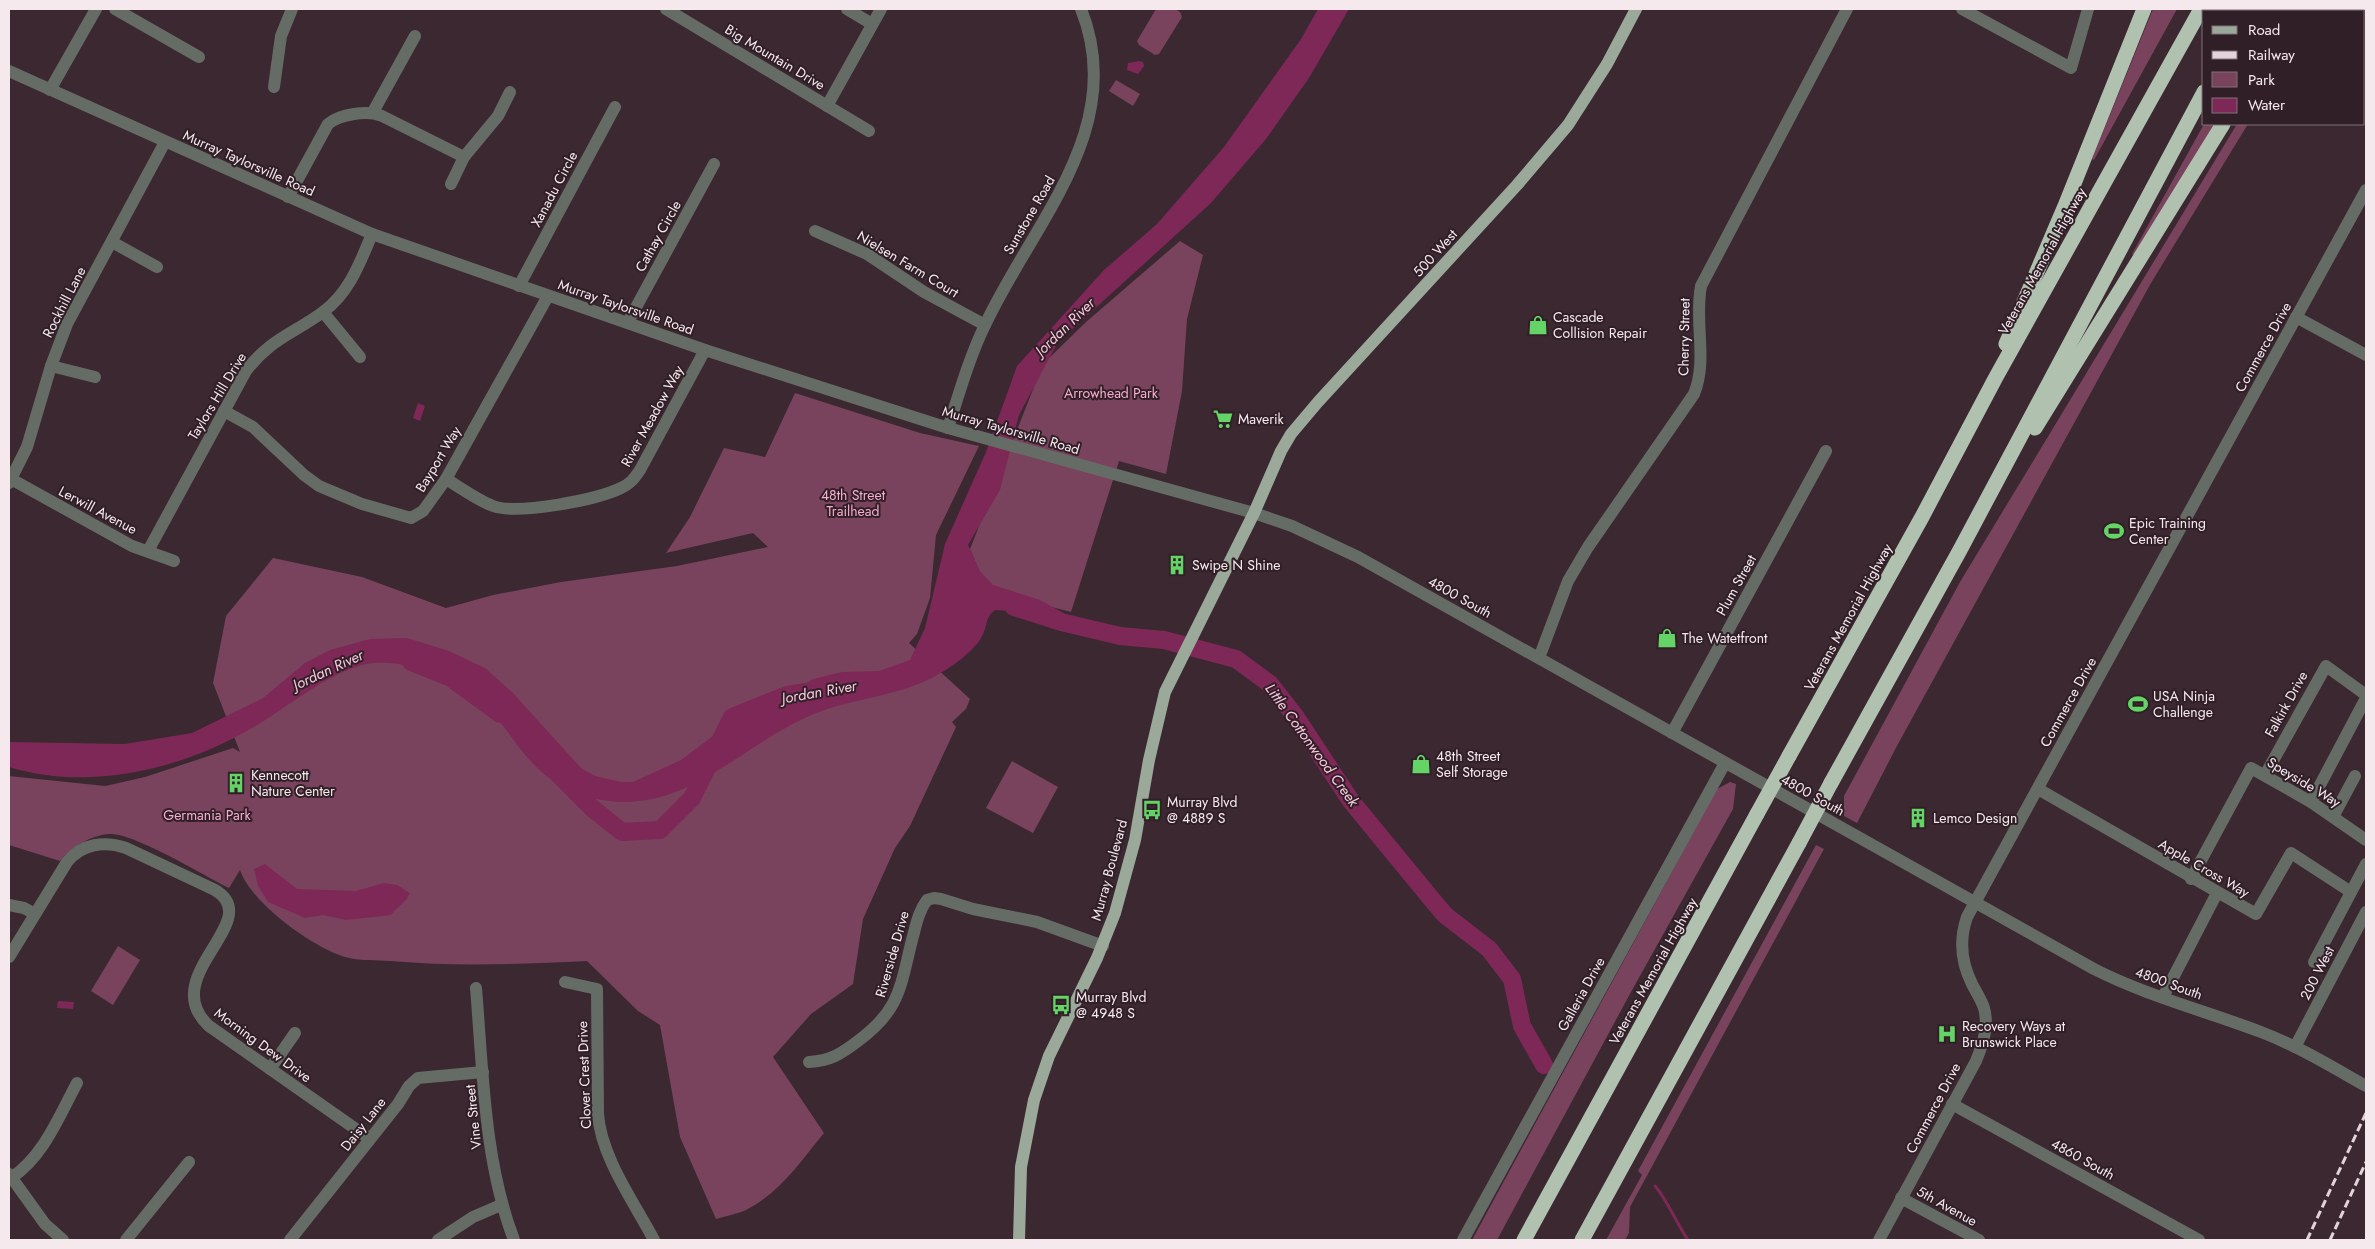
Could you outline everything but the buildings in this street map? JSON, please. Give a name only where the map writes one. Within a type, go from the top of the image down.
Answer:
[{"type":"highway","points":[[1996,377],[2012,328],[2065,206],[2144,9]]},
{"type":"highway","name":"Veterans Memorial Highway","points":[[1524,1240],[1922,516],[1996,377],[2201,9]]},
{"type":"highway","points":[[1582,1240],[1960,550],[2202,96]]},
{"type":"highway","points":[[1960,550],[2222,125]]},
{"type":"main road","name":"500 West","points":[[1254,513],[1270,472],[1291,434],[1546,152],[1590,93],[1636,9]]},
{"type":"main road","name":"Murray Boulevard","points":[[1019,1240],[1021,1167],[1034,1100],[1049,1056],[1103,946],[1115,913],[1135,840],[1158,718],[1165,692],[1254,513]]},
{"type":"street","points":[[50,90],[96,9]]},
{"type":"street","points":[[116,9],[199,57]]},
{"type":"street","points":[[274,87],[282,31],[292,9]]},
{"type":"street","name":"Big Mountain Drive","points":[[666,9],[869,131]]},
{"type":"street","points":[[847,9],[872,24]]},
{"type":"street","points":[[827,106],[881,9]]},
{"type":"street","name":"Sunstone Road","points":[[948,428],[984,326],[1080,151],[1092,111],[1094,87],[1092,46],[1081,9]]},
{"type":"street","name":"Cherry Street","points":[[1539,658],[1568,581],[1588,547],[1694,394],[1700,366],[1697,307],[1701,286],[1847,9]]},
{"type":"street","points":[[1962,9],[2071,68],[2088,9]]},
{"type":"street","points":[[373,112],[415,36]]},
{"type":"street","name":"Murray Taylorsville Road","points":[[9,71],[372,234],[705,350],[948,428],[1254,513]]},
{"type":"street","points":[[451,184],[464,157],[498,116],[510,92]]},
{"type":"street","name":"Xanadu Circle","points":[[519,286],[615,107]]},
{"type":"street","points":[[288,197],[328,124],[338,119],[373,112],[464,157]]},
{"type":"street","name":"Rockhill Lane","points":[[10,481],[27,447],[51,366],[67,324],[166,142]]},
{"type":"street","name":"Cathay Circle","points":[[628,322],[714,164]]},
{"type":"street","name":"Commerce Drive","points":[[1878,1240],[1976,1061],[1985,1030],[1984,1008],[1962,958],[1964,926],[1975,902],[2366,190]]},
{"type":"street","name":"Nielsen Farm Court","points":[[815,231],[867,254],[924,292],[984,326]]},
{"type":"street","name":"Taylors Hill Drive","points":[[148,550],[246,371],[265,348],[323,312],[338,299],[349,284],[372,234]]},
{"type":"street","points":[[112,242],[157,267]]},
{"type":"street","name":"Bayport Way","points":[[224,411],[253,427],[304,475],[319,486],[403,518],[411,518],[423,511],[446,479],[548,296]]},
{"type":"street","points":[[323,312],[360,358]]},
{"type":"street","points":[[2296,317],[2366,355]]},
{"type":"street","name":"River Meadow Way","points":[[446,479],[493,506],[502,508],[536,507],[571,502],[620,489],[630,484],[640,470],[705,350]]},
{"type":"street","points":[[51,366],[95,377]]},
{"type":"street","name":"Plum Street","points":[[1672,733],[1826,451]]},
{"type":"street","name":"Lerwill Avenue","points":[[10,481],[117,538],[174,561]]},
{"type":"street","name":"4800 South","points":[[1254,513],[1292,526],[1346,551],[2109,977],[2263,1033],[2295,1047],[2366,1086]]},
{"type":"street","name":"Falkirk Drive","points":[[2265,775],[2326,666],[2366,696]]},
{"type":"street","points":[[2311,802],[2366,696]]},
{"type":"street","name":"Galleria Drive","points":[[1463,1240],[1725,763]]},
{"type":"street","name":"Speyside Way","points":[[2191,878],[2251,768],[2311,802],[2366,840]]},
{"type":"street","points":[[2333,817],[2355,776]]},
{"type":"street","name":"Apple Cross Way","points":[[2038,789],[2256,914],[2290,853],[2351,892]]},
{"type":"street","name":"Morning Dew Drive","points":[[35,914],[72,856],[84,848],[98,844],[112,844],[126,848],[222,894],[229,907],[229,918],[196,979],[194,991],[194,1002],[202,1018],[209,1026],[270,1070],[370,1139]]},
{"type":"street","points":[[2314,962],[2366,864]]},
{"type":"street","points":[[2163,997],[2217,893]]},
{"type":"street","name":"Riverside Drive","points":[[809,1062],[823,1062],[837,1057],[876,1027],[890,1011],[900,991],[918,916],[927,900],[941,899],[973,909],[1037,922],[1103,946]]},
{"type":"street","points":[[9,905],[24,908],[35,914],[9,957]]},
{"type":"street","name":"200 West","points":[[2295,1047],[2366,912]]},
{"type":"street","name":"Clover Crest Drive","points":[[565,982],[597,989],[598,1114],[601,1134],[607,1152],[654,1240]]},
{"type":"street","name":"Vine Street","points":[[476,988],[491,1146],[501,1205],[514,1240]]},
{"type":"street","points":[[270,1070],[295,1033]]},
{"type":"street","name":"Daisy Lane","points":[[290,1240],[398,1104],[409,1086],[418,1078],[483,1072]]},
{"type":"street","points":[[63,1240],[45,1224],[10,1176],[24,1168],[41,1148],[77,1083]]},
{"type":"street","name":"4860 South","points":[[1952,1104],[2199,1240]]},
{"type":"street","points":[[126,1240],[189,1162]]},
{"type":"street","name":"5th Avenue","points":[[1902,1198],[1979,1240]]},
{"type":"street","points":[[438,1240],[473,1217],[501,1205]]},
{"type":"green space","points":[[1156,9],[1175,9],[1180,12],[1182,17],[1159,54],[1155,55],[1139,45],[1137,41]]},
{"type":"green space","points":[[2153,9],[2177,9],[2094,160],[2092,159]]},
{"type":"green space","points":[[1116,80],[1140,94],[1133,106],[1109,91]]},
{"type":"green space","points":[[2203,125],[2213,125],[2137,257],[2132,254]]},
{"type":"green space","points":[[2236,125],[2247,125],[2151,283],[1898,744],[1857,823],[1844,816],[1844,796],[1960,582]]},
{"type":"green space","name":"Arrowhead Park","points":[[1180,241],[1203,255],[1187,319],[1182,391],[1166,474],[1119,461],[1071,612],[1005,595],[982,578],[970,549],[1043,364],[1086,322]]},
{"type":"green space","points":[[795,393],[920,433],[979,446],[936,535],[930,598],[917,634],[909,643],[970,699],[966,709],[952,722],[956,727],[910,826],[895,848],[863,919],[853,984],[811,1014],[773,1057],[824,1133],[780,1186],[746,1210],[716,1219],[680,1137],[660,1025],[638,1011],[587,961],[464,964],[362,960],[345,957],[316,944],[284,922],[256,896],[246,883],[240,870],[229,888],[152,847],[135,840],[110,834],[89,839],[70,851],[60,861],[9,845],[9,776],[105,786],[145,777],[233,748],[240,752],[213,683],[226,616],[273,558],[362,577],[446,608],[493,595],[561,582],[677,566],[768,547],[753,533],[666,553],[690,517],[724,448],[765,457]]},
{"type":"green space","points":[[1012,761],[1058,787],[1033,833],[986,808]]},
{"type":"green space","points":[[1730,782],[1736,784],[1733,809],[1631,992],[1497,1240],[1472,1240],[1717,789]]},
{"type":"green space","points":[[1816,845],[1824,849],[1630,1207],[1629,1233],[1625,1240],[1606,1240],[1642,1175],[1638,1171]]},
{"type":"green space","points":[[118,946],[140,960],[113,1005],[91,991]]},
{"type":"water","points":[[1318,9],[1349,9],[1309,78],[1266,139],[1211,203],[1058,342],[1019,415],[1000,490],[968,545],[980,571],[993,585],[1040,600],[1067,615],[995,610],[988,618],[983,634],[976,645],[956,663],[937,675],[908,688],[814,714],[786,728],[707,777],[680,790],[652,799],[621,802],[588,797],[564,787],[536,767],[485,703],[470,690],[456,681],[432,671],[385,663],[366,664],[339,674],[234,738],[204,752],[172,763],[140,771],[107,776],[74,777],[41,774],[9,767],[9,742],[125,744],[192,733],[263,698],[305,663],[330,650],[370,639],[407,638],[449,651],[485,668],[512,692],[581,768],[595,776],[621,782],[633,782],[681,760],[717,733],[813,679],[842,672],[879,671],[910,660],[925,628],[945,544],[986,452],[1017,366],[1104,270],[1157,224],[1224,147],[1301,39]]},
{"type":"water","points":[[1143,62],[1144,66],[1138,74],[1127,70],[1128,63]]},
{"type":"water","points":[[418,403],[425,406],[420,421],[413,418]]},
{"type":"water","points":[[265,864],[297,889],[356,891],[384,883],[397,885],[410,893],[391,915],[346,920],[323,915],[305,918],[268,902],[258,886],[254,869]]},
{"type":"water","points":[[58,1001],[74,1002],[73,1009],[57,1008]]},
{"type":"waterway","name":"Little Cottonwood Creek","points":[[1014,607],[1061,622],[1120,636],[1164,640],[1236,659],[1270,684],[1295,716],[1351,801],[1445,915],[1489,949],[1512,979],[1522,1026],[1544,1065]]},
{"type":"waterway","name":"Jordan River","points":[[411,662],[451,678],[500,714]]},
{"type":"waterway","name":"Jordan River","points":[[558,774],[592,808],[622,832],[660,830],[692,798],[732,717],[787,695],[804,692]]},
{"type":"waterway","name":"Little Cottonwood Creek","points":[[1655,1186],[1688,1240]]},
{"type":"railway","points":[[2307,1240],[2366,1113]]},
{"type":"railway","points":[[2330,1240],[2366,1162]]},
{"type":"place","name":"Cascade Collision Repair","points":[[1538,325]]},
{"type":"place","name":"Maverik","points":[[1223,419]]},
{"type":"place","name":"Epic Training Center","points":[[2114,531]]},
{"type":"place","name":"Swipe N Shine","points":[[1177,565]]},
{"type":"place","name":"The Watetfront","points":[[1667,638]]},
{"type":"place","name":"USA Ninja Challenge","points":[[2138,704]]},
{"type":"place","name":"48th Street Self Storage","points":[[1421,764]]},
{"type":"place","name":"Kennecott Nature Center","points":[[236,783]]},
{"type":"place","name":"Murray Blvd @ 4889 S","points":[[1152,810]]},
{"type":"place","name":"Lemco Design","points":[[1918,818]]},
{"type":"place","name":"Murray Blvd @ 4948 S","points":[[1061,1005]]},
{"type":"place","name":"Recovery Ways at Brunswick Place","points":[[1947,1034]]},
{"type":"park label","name":"48th Street Trailhead","points":[[853,504]]},
{"type":"park label","name":"Germania Park","points":[[207,815]]}]
